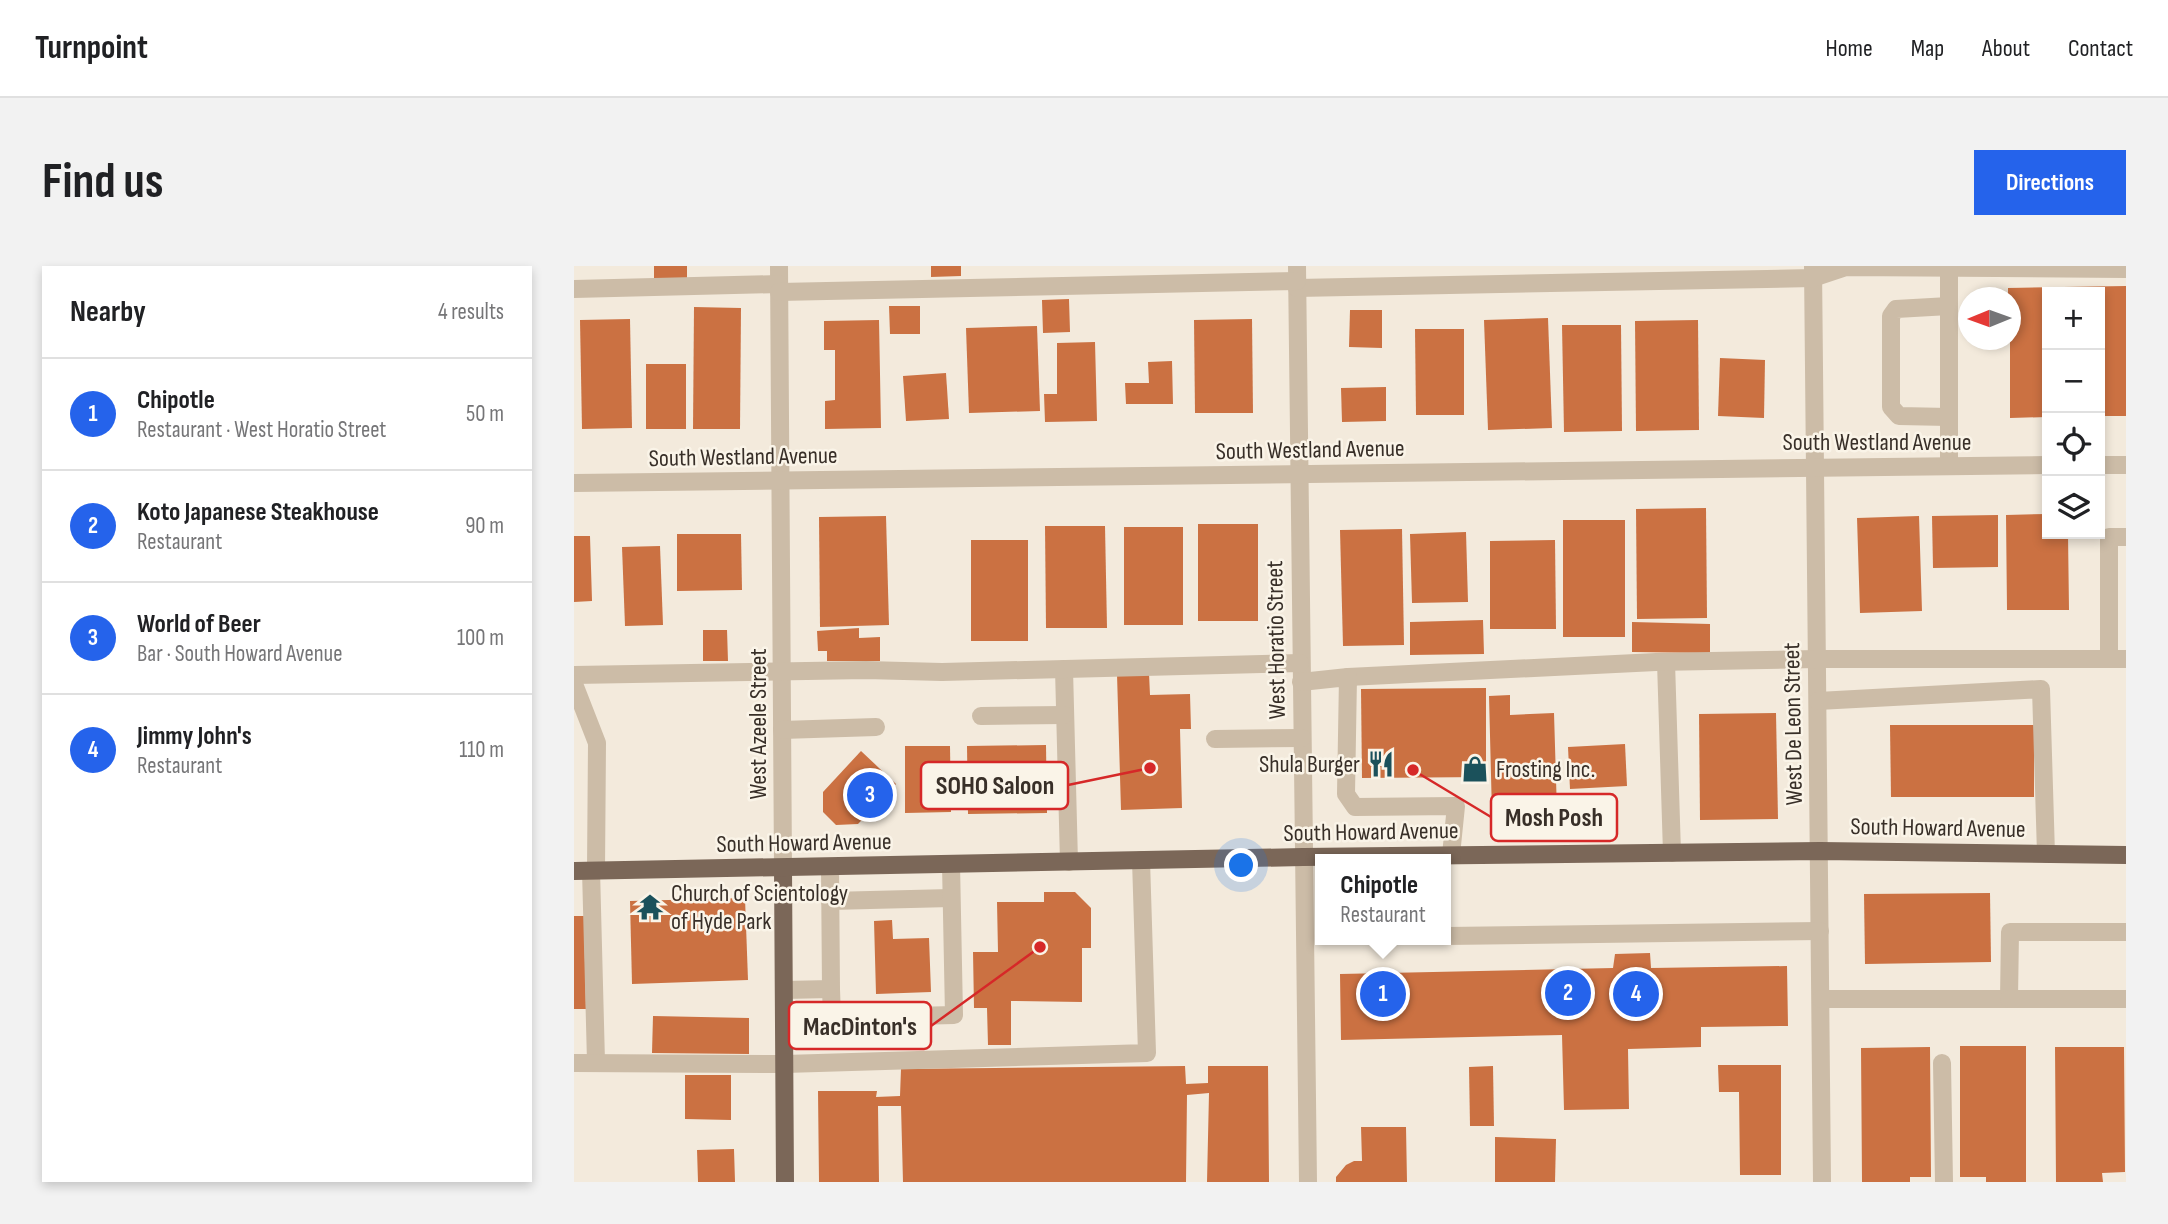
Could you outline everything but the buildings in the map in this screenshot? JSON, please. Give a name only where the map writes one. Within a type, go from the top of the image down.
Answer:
[{"type":"main road","name":"South Howard Avenue","points":[[1451,855],[1819,851],[2126,855]]},
{"type":"main road","name":"South Howard Avenue","points":[[587,870],[1315,857]]},
{"type":"main road","name":"West Azeele Street","points":[[783,868],[785,1182]]},
{"type":"street","points":[[574,289],[779,281],[1813,272],[1846,267],[2126,269]]},
{"type":"street","points":[[1949,466],[1950,268]]},
{"type":"street","name":"West De Leon Street","points":[[1813,272],[1822,1182]]},
{"type":"street","name":"West Horatio Street","points":[[1297,278],[1303,857],[1312,938],[1308,1182]]},
{"type":"street","name":"West Azeele Street","points":[[779,281],[783,868]]},
{"type":"street","points":[[1949,306],[1896,309],[1891,316],[1891,407],[1899,416],[1949,416]]},
{"type":"street","name":"South Westland Avenue","points":[[574,483],[2042,465]]},
{"type":"street","points":[[2105,465],[2126,465]]},
{"type":"street","points":[[1301,682],[1348,677],[1666,662],[2118,659],[2109,537],[2126,537]]},
{"type":"street","points":[[1666,662],[1672,853]]},
{"type":"street","points":[[574,675],[942,672],[1300,663]]},
{"type":"street","points":[[1063,668],[1069,862]]},
{"type":"street","points":[[1348,677],[1346,794],[1355,807],[1456,806],[1451,855]]},
{"type":"street","points":[[574,684],[597,743],[587,870],[596,1062]]},
{"type":"street","points":[[1818,701],[2041,689],[2046,854]]},
{"type":"street","points":[[981,716],[1064,715]]},
{"type":"street","points":[[782,730],[876,727]]},
{"type":"street","points":[[1215,739],[1302,738]]},
{"type":"street","points":[[574,1063],[785,1064],[1147,1053],[1141,860]]},
{"type":"street","points":[[830,867],[832,1018],[954,1015],[951,864]]},
{"type":"street","points":[[830,901],[951,898]]},
{"type":"street","points":[[1451,936],[1820,931]]},
{"type":"street","points":[[2009,999],[2010,932],[2126,932]]},
{"type":"street","points":[[784,990],[831,989]]},
{"type":"street","points":[[1821,999],[2126,999]]},
{"type":"street","points":[[1942,1063],[1944,1182]]},
{"type":"place","name":"Shula Burger","points":[[1381,764]]},
{"type":"place","name":"SOHO Saloon","points":[[1150,768]]},
{"type":"place","name":"Frosting Inc.","points":[[1475,769]]},
{"type":"place","name":"Mosh Posh","points":[[1413,770]]},
{"type":"place","name":"World of Beer","points":[[870,795]]},
{"type":"place","name":"Church of Scientology of Hyde Park","points":[[650,907]]},
{"type":"place","name":"MacDinton's","points":[[1040,947]]},
{"type":"place","name":"Koto Japanese Steakhouse","points":[[1568,993]]},
{"type":"place","name":"Chipotle","points":[[1383,994]]},
{"type":"place","name":"Jimmy John's","points":[[1636,994]]}]
